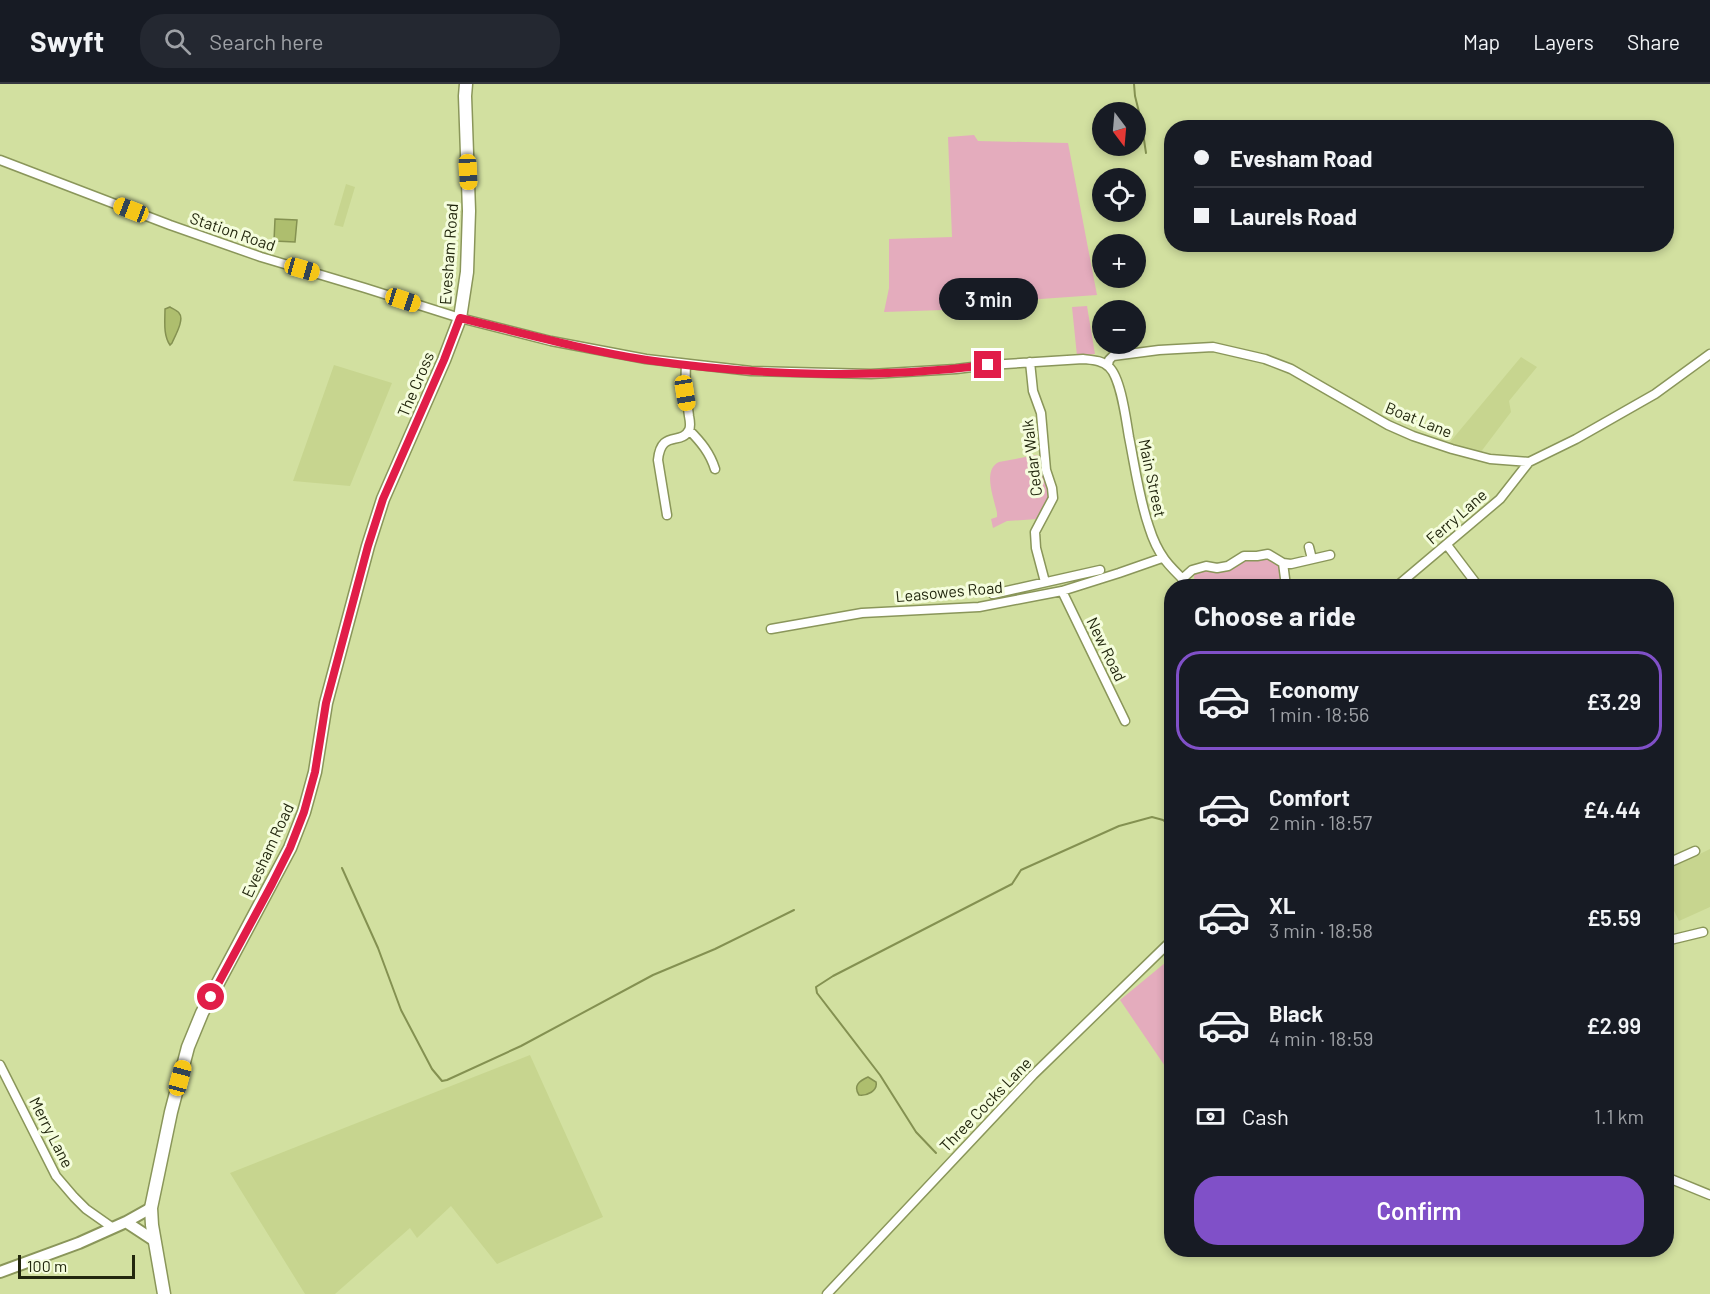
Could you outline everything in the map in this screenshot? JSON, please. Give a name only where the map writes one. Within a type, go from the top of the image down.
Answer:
[{"type":"main road","name":"Evesham Road","points":[[460,318],[467,272],[470,211],[466,84]]},
{"type":"main road","name":"The Cross","points":[[400,463],[460,318]]},
{"type":"main road","name":"Evesham Road","points":[[164,1294],[151,1208],[171,1112],[188,1047],[202,1013],[285,857],[304,812],[315,772],[326,703],[367,550],[383,499],[400,463]]},
{"type":"street","name":"Station Road","points":[[0,160],[261,257],[460,318],[551,341],[646,360],[751,371],[871,374],[1030,362],[1097,360],[1108,366]]},
{"type":"street","name":"Boat Lane","points":[[1108,366],[1113,356],[1159,350],[1213,347],[1265,359],[1291,369],[1366,413],[1413,436],[1490,459],[1529,462]]},
{"type":"street","points":[[1529,462],[1655,394],[1710,354]]},
{"type":"street","name":"Cedar Walk","points":[[1030,362],[1033,391],[1041,413],[1046,470],[1053,498],[1035,532],[1036,548],[1045,582]]},
{"type":"street","points":[[667,515],[658,460],[659,451],[664,443],[683,436],[690,430],[685,393],[686,364]]},
{"type":"street","name":"Main Street","points":[[1108,366],[1116,378],[1123,402],[1140,495],[1149,528],[1162,558],[1182,579]]},
{"type":"street","points":[[690,430],[708,453],[715,469]]},
{"type":"street","name":"Ferry Lane","points":[[1406,579],[1500,499],[1529,462]]},
{"type":"street","points":[[1448,545],[1473,579]]},
{"type":"street","points":[[1309,547],[1312,559]]},
{"type":"street","points":[[1182,579],[1192,570],[1206,566],[1217,568],[1228,566],[1244,556],[1268,554],[1283,563],[1290,564],[1330,555]]},
{"type":"street","name":"Leasowes Road","points":[[771,629],[862,613],[979,607],[1062,591],[1162,558]]},
{"type":"street","points":[[1283,563],[1285,579]]},
{"type":"street","points":[[993,594],[1100,570]]},
{"type":"street","name":"New Road","points":[[1062,591],[1125,721]]},
{"type":"street","points":[[1674,860],[1695,851]]},
{"type":"street","points":[[1674,939],[1702,932]]},
{"type":"street","name":"Three Cocks Lane","points":[[826,1294],[1033,1075],[1164,948]]},
{"type":"street","name":"Merry Lane","points":[[0,1065],[56,1176],[86,1209],[113,1228]]},
{"type":"street","points":[[1674,1180],[1710,1196]]},
{"type":"street","points":[[0,1272],[79,1243],[151,1208]]},
{"type":"street","points":[[126,1222],[155,1241]]},
{"type":"shaded area","points":[[974,135],[978,141],[1068,143],[1092,269],[1092,288],[1096,288],[1097,295],[943,306],[943,310],[884,312],[889,288],[889,239],[952,237],[948,137]]},
{"type":"shaded area","points":[[346,184],[355,187],[343,227],[334,225]]},
{"type":"shaded area","points":[[275,219],[297,220],[295,242],[274,241]]},
{"type":"shaded area","points":[[1087,306],[1092,336],[1092,354],[1095,354],[1077,356],[1072,307]]},
{"type":"shaded area","points":[[170,307],[178,312],[181,319],[170,345],[166,337],[165,309]]},
{"type":"shaded area","points":[[1521,357],[1537,367],[1509,401],[1511,412],[1477,457],[1445,448]]},
{"type":"shaded area","points":[[334,365],[392,383],[350,486],[293,481]]},
{"type":"shaded area","points":[[1036,455],[1041,457],[1050,488],[1049,499],[1037,519],[1007,521],[993,528],[991,519],[997,517],[997,513],[990,485],[991,471],[999,462]]},
{"type":"shaded area","points":[[1264,557],[1270,559],[1278,564],[1282,579],[1194,579],[1194,572]]},
{"type":"shaded area","points":[[1710,849],[1710,907],[1679,921],[1674,911],[1674,867]]},
{"type":"shaded area","points":[[1164,964],[1164,1065],[1120,1000]]},
{"type":"shaded area","points":[[530,1055],[603,1217],[497,1264],[451,1206],[417,1238],[410,1228],[335,1294],[305,1294],[230,1173]]},
{"type":"shaded area","points":[[868,1077],[876,1082],[874,1090],[865,1095],[859,1095],[858,1084]]},
{"type":"waterway","points":[[1134,84],[1136,102]]},
{"type":"waterway","points":[[936,1153],[916,1132],[880,1075],[817,993],[816,987],[833,976],[1012,884],[1021,870],[1119,826],[1152,817],[1164,821]]},
{"type":"waterway","points":[[342,868],[378,948],[401,1010],[432,1069],[442,1081],[521,1046],[653,975],[715,949],[794,910]]},
{"type":"route","points":[[211,997],[272,884],[290,848],[304,812],[315,772],[326,703],[368,546],[383,499],[460,318],[551,341],[646,360],[751,371],[888,374],[988,365]]}]
